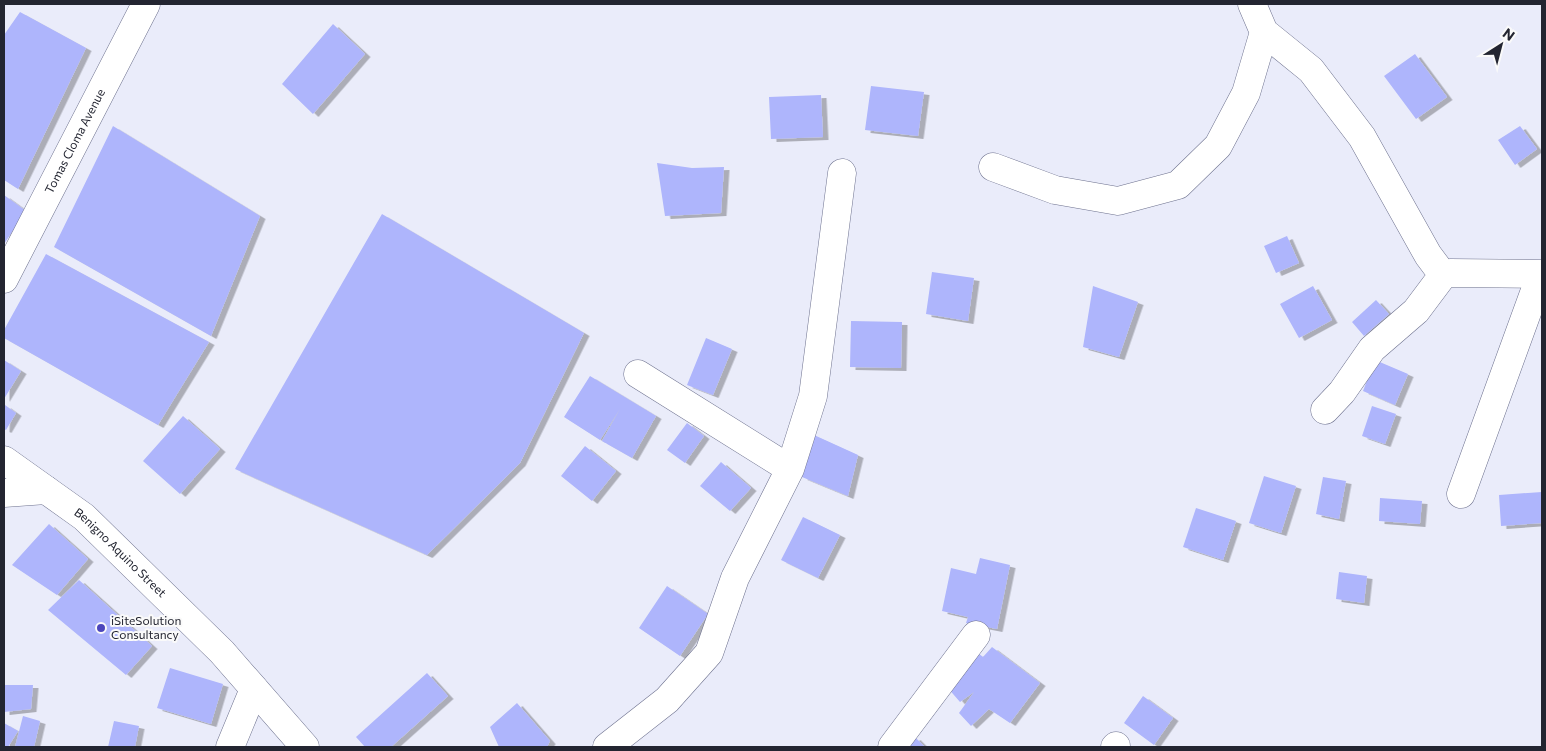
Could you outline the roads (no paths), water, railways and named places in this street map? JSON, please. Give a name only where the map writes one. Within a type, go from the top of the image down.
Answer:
[{"type":"street","name":"Tomas Cloma Avenue","points":[[4,279],[146,4]]},
{"type":"street","points":[[1252,4],[1264,32],[1311,70],[1362,137],[1428,255],[1443,275]]},
{"type":"street","points":[[993,167],[1055,190],[1118,200],[1178,185],[1218,146],[1246,93],[1264,32]]},
{"type":"street","points":[[606,747],[667,700],[709,653],[735,578],[790,469],[813,396],[842,173]]},
{"type":"street","points":[[1325,410],[1342,392],[1372,349],[1416,311],[1443,275],[1450,273],[1542,274],[1461,494]]},
{"type":"street","points":[[638,374],[790,469]]},
{"type":"street","name":"Benigno Aquino Street","points":[[4,460],[84,517],[222,652],[305,747]]},
{"type":"street","points":[[4,493],[46,490]]},
{"type":"street","points":[[892,747],[976,635]]},
{"type":"street","points":[[230,747],[254,689]]},
{"type":"place","name":"iSiteSolution Consultancy","points":[[101,628]]}]
